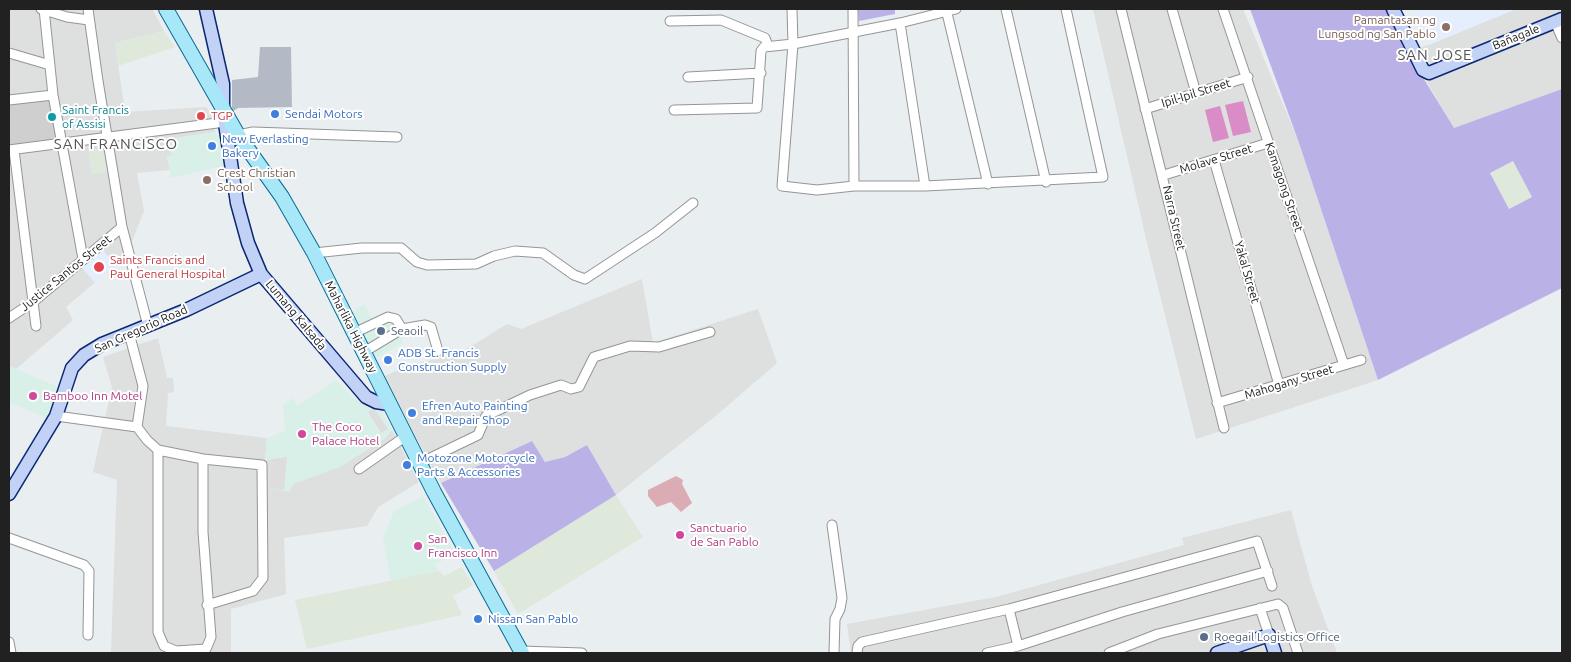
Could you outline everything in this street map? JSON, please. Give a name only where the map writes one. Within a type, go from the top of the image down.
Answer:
[{"type":"main road","name":"Maharlika Highway","points":[[166,9],[224,116],[282,197],[314,252],[389,404],[522,652]]},
{"type":"street","points":[[83,258],[53,95],[42,9],[67,17],[89,20]]},
{"type":"street","points":[[88,9],[122,227],[148,326]]},
{"type":"street","name":"Lumang Kalsada","points":[[206,9],[223,84],[224,116],[237,203],[248,243],[261,274],[366,397],[376,402],[389,404]]},
{"type":"street","points":[[792,9],[793,44],[782,186],[816,190],[854,186],[1046,182],[1103,177],[1066,9]]},
{"type":"street","points":[[853,9],[854,186]]},
{"type":"street","points":[[674,110],[757,108],[761,73],[761,51],[764,47],[793,44],[900,23],[956,9]]},
{"type":"street","points":[[1006,9],[1046,182]]},
{"type":"street","name":"Narra Street","points":[[1121,9],[1145,109],[1164,175],[1224,428]]},
{"type":"street","points":[[1172,9],[1196,93]]},
{"type":"street","name":"Kamagong Street","points":[[1224,9],[1344,365]]},
{"type":"street","name":"Bañagale","points":[[1393,9],[1423,70],[1429,73],[1558,20]]},
{"type":"street","points":[[946,10],[988,184]]},
{"type":"street","points":[[670,21],[721,20],[765,38],[768,46]]},
{"type":"street","points":[[1558,20],[1562,38]]},
{"type":"street","points":[[900,23],[925,186]]},
{"type":"street","points":[[9,53],[50,65]]},
{"type":"street","points":[[688,77],[761,73]]},
{"type":"street","name":"Ipil-Ipil Street","points":[[1145,109],[1248,77]]},
{"type":"street","points":[[9,100],[53,95]]},
{"type":"street","points":[[36,326],[12,150],[107,138],[224,116]]},
{"type":"street","points":[[238,136],[253,132],[397,137]]},
{"type":"street","name":"Molave Street","points":[[1164,175],[1268,143]]},
{"type":"street","name":"Yakal Street","points":[[1214,160],[1279,385]]},
{"type":"street","points":[[314,252],[362,248],[400,248],[417,262],[427,265],[476,264],[494,256],[516,251],[543,253],[574,275],[585,279],[656,233],[692,203]]},
{"type":"street","name":"Justice Santos Street","points":[[9,318],[33,302],[122,227]]},
{"type":"street","name":"San Gregorio Road","points":[[9,494],[56,416],[72,368],[84,355],[102,344],[148,326],[261,274]]},
{"type":"street","points":[[354,333],[388,317],[396,319],[402,329]]},
{"type":"street","points":[[364,352],[402,329],[425,325],[431,327],[438,351]]},
{"type":"street","points":[[420,463],[478,435],[486,416],[543,390],[562,385],[572,389],[579,386],[594,357],[630,346],[659,347],[710,332]]},
{"type":"street","points":[[129,333],[143,386],[137,427]]},
{"type":"street","name":"Mahogany Street","points":[[1217,403],[1361,360]]},
{"type":"street","points":[[56,416],[137,427],[158,450],[203,459],[262,465],[262,578],[253,591],[207,605]]},
{"type":"street","points":[[359,470],[406,436]]},
{"type":"street","points":[[158,450],[158,632],[164,646],[176,651],[206,649],[211,637],[207,605],[203,532],[203,459]]},
{"type":"street","points":[[832,526],[842,598],[834,624],[834,653]]},
{"type":"street","points":[[9,538],[84,565],[89,571],[88,635]]},
{"type":"street","points":[[857,653],[858,646],[862,642],[1009,610],[1257,541],[1272,586]]},
{"type":"street","points":[[987,653],[1018,646],[1122,612],[1268,571]]},
{"type":"street","points":[[1109,653],[1158,634],[1278,604],[1283,608],[1298,653]]},
{"type":"street","points":[[1260,608],[1275,653]]},
{"type":"street","points":[[1009,610],[1018,646]]},
{"type":"street","points":[[1217,653],[1233,651],[1269,635]]},
{"type":"street","points":[[9,642],[11,653]]},
{"type":"street","points":[[522,652],[582,653]]},
{"type":"shaded area","points":[[9,9],[152,9],[164,31],[115,43],[125,112],[206,107],[211,113],[215,132],[170,139],[172,155],[167,157],[170,170],[137,173],[144,211],[126,256],[66,307],[73,320],[16,369],[9,366]]},
{"type":"shaded area","points":[[858,9],[895,9],[895,14],[859,21]]},
{"type":"shaded area","points":[[1093,9],[1243,9],[1298,140],[1378,380],[1196,439],[1148,247]]},
{"type":"shaded area","points":[[1250,9],[1388,9],[1419,71],[1454,128],[1562,89],[1562,288],[1378,380],[1298,140]],"holes":[[[1513,161],[1532,197],[1509,209],[1490,173]]]},
{"type":"shaded area","name":"Pamantasan ng Lungsod ng San Pablo","points":[[1412,9],[1516,9],[1429,45]]},
{"type":"shaded area","points":[[1516,9],[1562,9],[1562,89],[1454,129],[1410,52]]},
{"type":"shaded area","points":[[164,31],[175,47],[118,66],[115,43]]},
{"type":"shaded area","points":[[260,47],[291,47],[292,107],[238,108],[232,112],[232,80],[258,77]]},
{"type":"shaded area","points":[[52,100],[58,142],[9,147],[9,105]]},
{"type":"shaded area","points":[[1243,101],[1251,132],[1233,136],[1225,105]]},
{"type":"shaded area","points":[[1220,106],[1229,138],[1213,142],[1205,110]]},
{"type":"shaded area","points":[[215,132],[223,141],[223,166],[171,178],[167,156],[172,155],[170,139]]},
{"type":"shaded area","points":[[104,148],[107,172],[92,174],[88,150]]},
{"type":"shaded area","points":[[1513,160],[1532,197],[1509,209],[1490,173]]},
{"type":"shaded area","name":"Saints Francis and Paul General Hospital","points":[[102,249],[115,265],[95,283],[82,268]]},
{"type":"shaded area","points":[[642,279],[653,343],[758,309],[777,363],[718,414],[616,495],[587,445],[565,457],[545,462],[532,441],[441,483],[383,377],[407,366],[462,352],[507,324],[521,329]]},
{"type":"shaded area","name":"Seaoil","points":[[365,304],[371,318],[394,313],[403,343],[375,359],[353,311]]},
{"type":"shaded area","points":[[158,338],[167,378],[173,378],[174,392],[168,393],[166,426],[267,438],[265,460],[272,459],[284,490],[289,492],[293,484],[341,466],[384,439],[392,430],[419,482],[378,507],[367,526],[284,538],[286,594],[231,609],[231,653],[111,653],[117,480],[93,472],[112,387],[103,357]]},
{"type":"shaded area","name":"Bamboo Inn Motel","points":[[9,366],[61,388],[50,419],[9,403]]},
{"type":"shaded area","name":"The Coco Palace Hotel","points":[[336,380],[353,397],[370,406],[379,407],[392,430],[384,439],[341,466],[293,484],[289,492],[268,488],[272,459],[265,460],[267,438],[285,431],[283,405],[293,398],[297,406]]},
{"type":"shaded area","points":[[374,408],[388,429],[381,433],[368,412]]},
{"type":"shaded area","points":[[532,441],[545,462],[565,457],[587,445],[616,495],[494,571],[441,483]]},
{"type":"shaded area","points":[[287,457],[284,490],[268,488],[272,459]]},
{"type":"shaded area","points":[[676,476],[683,480],[682,484],[692,503],[681,512],[671,502],[657,507],[648,496],[648,490]]},
{"type":"shaded area","points":[[616,495],[643,537],[518,614],[494,571]]},
{"type":"shaded area","name":"San Francisco Inn","points":[[423,496],[455,553],[435,565],[439,571],[391,582],[383,538],[394,511]]},
{"type":"shaded area","points":[[1291,510],[1312,586],[1337,653],[851,653],[847,624],[996,597],[1184,545],[1182,538]]},
{"type":"shaded area","points":[[462,567],[473,585],[453,596],[462,615],[307,649],[295,600],[439,571],[444,576]]},
{"type":"place","name":"Pamantasan ng Lungsod ng San Pablo","points":[[1446,27]]},
{"type":"place","name":"Sendai Motors","points":[[275,114]]},
{"type":"place","name":"TGP","points":[[201,116]]},
{"type":"place","name":"Saint Francis of Assisi","points":[[52,117]]},
{"type":"place","name":"New Everlasting Bakery","points":[[212,146]]},
{"type":"place","name":"Crest Christian School","points":[[207,180]]},
{"type":"place","name":"Saints Francis and Paul General Hospital","points":[[99,267]]},
{"type":"place","name":"Seaoil","points":[[381,331]]},
{"type":"place","name":"ADB St. Francis Construction Supply","points":[[388,360]]},
{"type":"place","name":"Bamboo Inn Motel","points":[[33,396]]},
{"type":"place","name":"Efren Auto Painting and Repair Shop","points":[[412,413]]},
{"type":"place","name":"The Coco Palace Hotel","points":[[302,434]]},
{"type":"place","name":"Motozone Motorcycle Parts & Accessories","points":[[407,465]]},
{"type":"place","name":"Sanctuario de San Pablo","points":[[680,535]]},
{"type":"place","name":"San Francisco Inn","points":[[418,546]]},
{"type":"place","name":"Nissan San Pablo","points":[[478,619]]},
{"type":"place","name":"Roegail Logistics Office","points":[[1204,637]]},
{"type":"district","name":"SAN JOSE","points":[[1435,55]]},
{"type":"district","name":"SAN FRANCISCO","points":[[116,144]]}]
